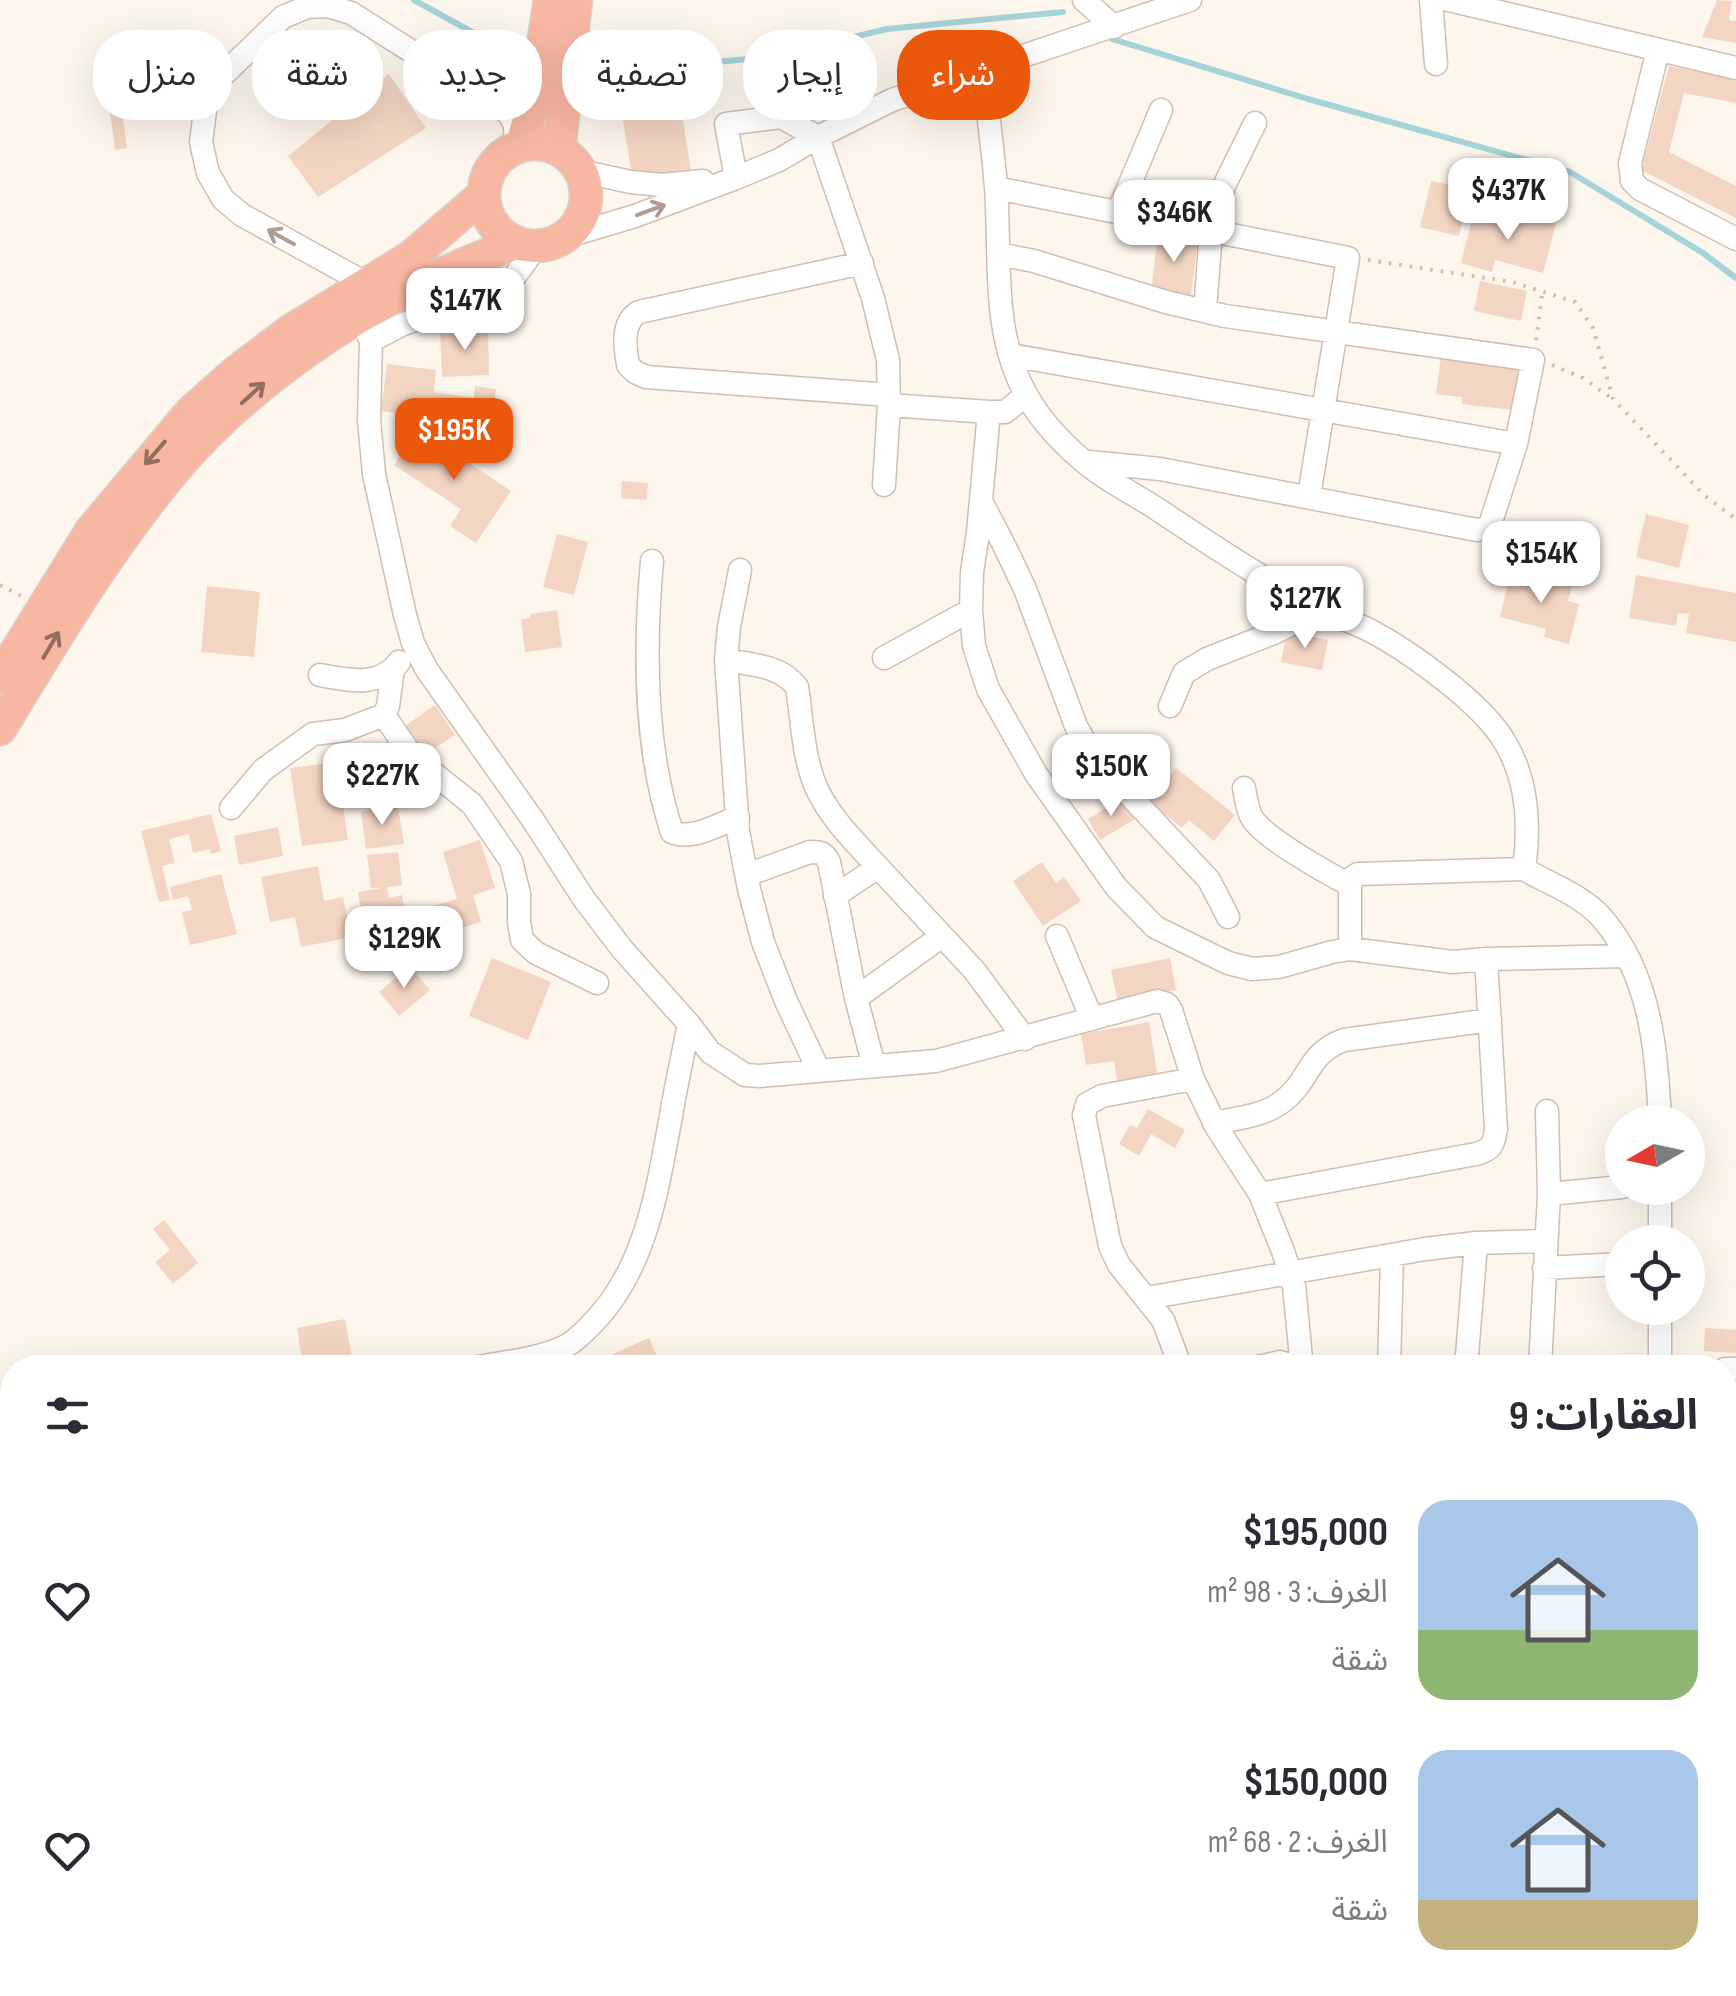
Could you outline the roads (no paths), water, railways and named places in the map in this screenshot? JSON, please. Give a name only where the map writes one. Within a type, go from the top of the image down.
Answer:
[{"type":"highway","points":[[518,147],[535,96],[550,0]]},
{"type":"highway","points":[[0,729],[72,610],[134,521],[177,466],[271,377],[366,329],[420,284],[539,243],[578,224],[585,207],[586,188],[570,160],[576,0]]},
{"type":"highway","points":[[539,243],[498,231],[490,221],[483,196],[485,181],[501,156],[518,147],[534,144],[570,160]]},
{"type":"highway","points":[[0,678],[91,531],[191,412],[289,332],[412,257],[483,196]]},
{"type":"street","points":[[1084,0],[1114,26]]},
{"type":"street","points":[[1030,53],[1190,0]]},
{"type":"street","points":[[1431,0],[1436,64]]},
{"type":"street","points":[[1449,0],[1736,68]]},
{"type":"street","points":[[367,284],[242,215],[223,199],[208,173],[201,142],[206,103],[222,76],[282,17],[307,7],[328,6],[351,13],[507,112],[515,121],[518,147]]},
{"type":"street","points":[[1658,50],[1630,163],[1632,181],[1640,189],[1736,239]]},
{"type":"street","points":[[539,243],[635,216],[736,178],[897,98]]},
{"type":"street","points":[[1118,212],[1162,110]]},
{"type":"street","points":[[736,178],[726,124],[781,117],[818,137],[873,298],[888,360],[884,485]]},
{"type":"street","points":[[989,120],[1002,320],[1010,355],[1026,395],[1082,461],[1233,560],[1320,610],[1368,630],[1422,664],[1476,707],[1509,748],[1525,796],[1529,835],[1524,868]]},
{"type":"street","points":[[1205,311],[1211,231],[1224,186],[1255,123]]},
{"type":"street","points":[[570,160],[630,182],[662,185],[736,178]]},
{"type":"street","points":[[996,188],[1348,258],[1308,496]]},
{"type":"street","points":[[999,254],[1205,311],[1534,360],[1516,444],[1490,525],[1484,529],[1468,530],[1160,469],[1082,461]]},
{"type":"street","points":[[862,264],[638,312],[626,326],[628,365],[646,377],[989,412],[1006,412],[1026,395]]},
{"type":"street","points":[[366,329],[374,474],[413,643],[427,670],[584,899],[710,1052],[745,1074],[760,1076],[936,1060],[1163,1002],[1171,1010],[1194,1079],[1214,1123],[1260,1194],[1294,1286],[1301,1355]]},
{"type":"street","points":[[1010,355],[1516,444]]},
{"type":"street","points":[[989,412],[972,572],[974,646],[988,688],[1036,774],[1116,887],[1155,927],[1228,963],[1252,968],[1279,968],[1350,950],[1452,962],[1627,956]]},
{"type":"street","points":[[980,501],[1024,589],[1076,726],[1091,754],[1210,880],[1228,917]]},
{"type":"street","points":[[652,562],[646,623],[649,692],[654,746],[672,832],[680,836],[691,834],[738,817]]},
{"type":"street","points":[[740,570],[726,660],[738,817],[747,876],[763,942],[818,1071]]},
{"type":"street","points":[[884,658],[971,610]]},
{"type":"street","points":[[1170,706],[1184,673],[1206,659],[1320,610]]},
{"type":"street","points":[[413,643],[394,670],[384,715],[423,765],[472,804],[512,861],[522,940],[536,953],[597,983]]},
{"type":"street","points":[[726,660],[776,669],[788,676],[796,687],[810,770],[833,816],[974,970],[1024,1038]]},
{"type":"street","points":[[320,675],[354,682],[374,680],[394,670]]},
{"type":"street","points":[[231,808],[263,770],[314,734],[345,730],[384,715]]},
{"type":"street","points":[[1244,788],[1246,806],[1254,823],[1350,885]]},
{"type":"street","points":[[747,876],[810,852],[821,852],[829,862],[874,1066]]},
{"type":"street","points":[[836,896],[878,868]]},
{"type":"street","points":[[1350,950],[1350,885],[1358,874],[1524,868],[1600,916],[1627,956],[1650,1018],[1659,1105]]},
{"type":"street","points":[[856,998],[942,936]]},
{"type":"street","points":[[1057,936],[1092,1019]]},
{"type":"street","points":[[1260,1194],[1476,1154],[1490,1148],[1496,1129],[1486,960]]},
{"type":"street","points":[[1214,1123],[1269,1110],[1284,1101],[1328,1045],[1490,1020]]},
{"type":"street","points":[[537,1355],[562,1348],[578,1338],[602,1314],[640,1249],[662,1169],[689,1024]]},
{"type":"street","points":[[1176,1355],[1163,1320],[1119,1265],[1110,1246],[1084,1115],[1087,1104],[1102,1096],[1194,1079]]},
{"type":"street","points":[[1541,1355],[1550,1194],[1547,1111]]},
{"type":"street","points":[[1550,1194],[1605,1189]]},
{"type":"street","points":[[1146,1298],[1425,1249],[1546,1241]]},
{"type":"street","points":[[1467,1355],[1476,1243]]},
{"type":"street","points":[[1389,1355],[1392,1256]]},
{"type":"street","points":[[1544,1268],[1605,1265]]},
{"type":"street","points":[[1660,1325],[1660,1355]]},
{"type":"waterway","points":[[414,0],[469,30]]},
{"type":"waterway","points":[[723,61],[770,57],[887,29],[1063,12]]},
{"type":"waterway","points":[[1112,39],[1570,172],[1703,253],[1736,278]]}]
